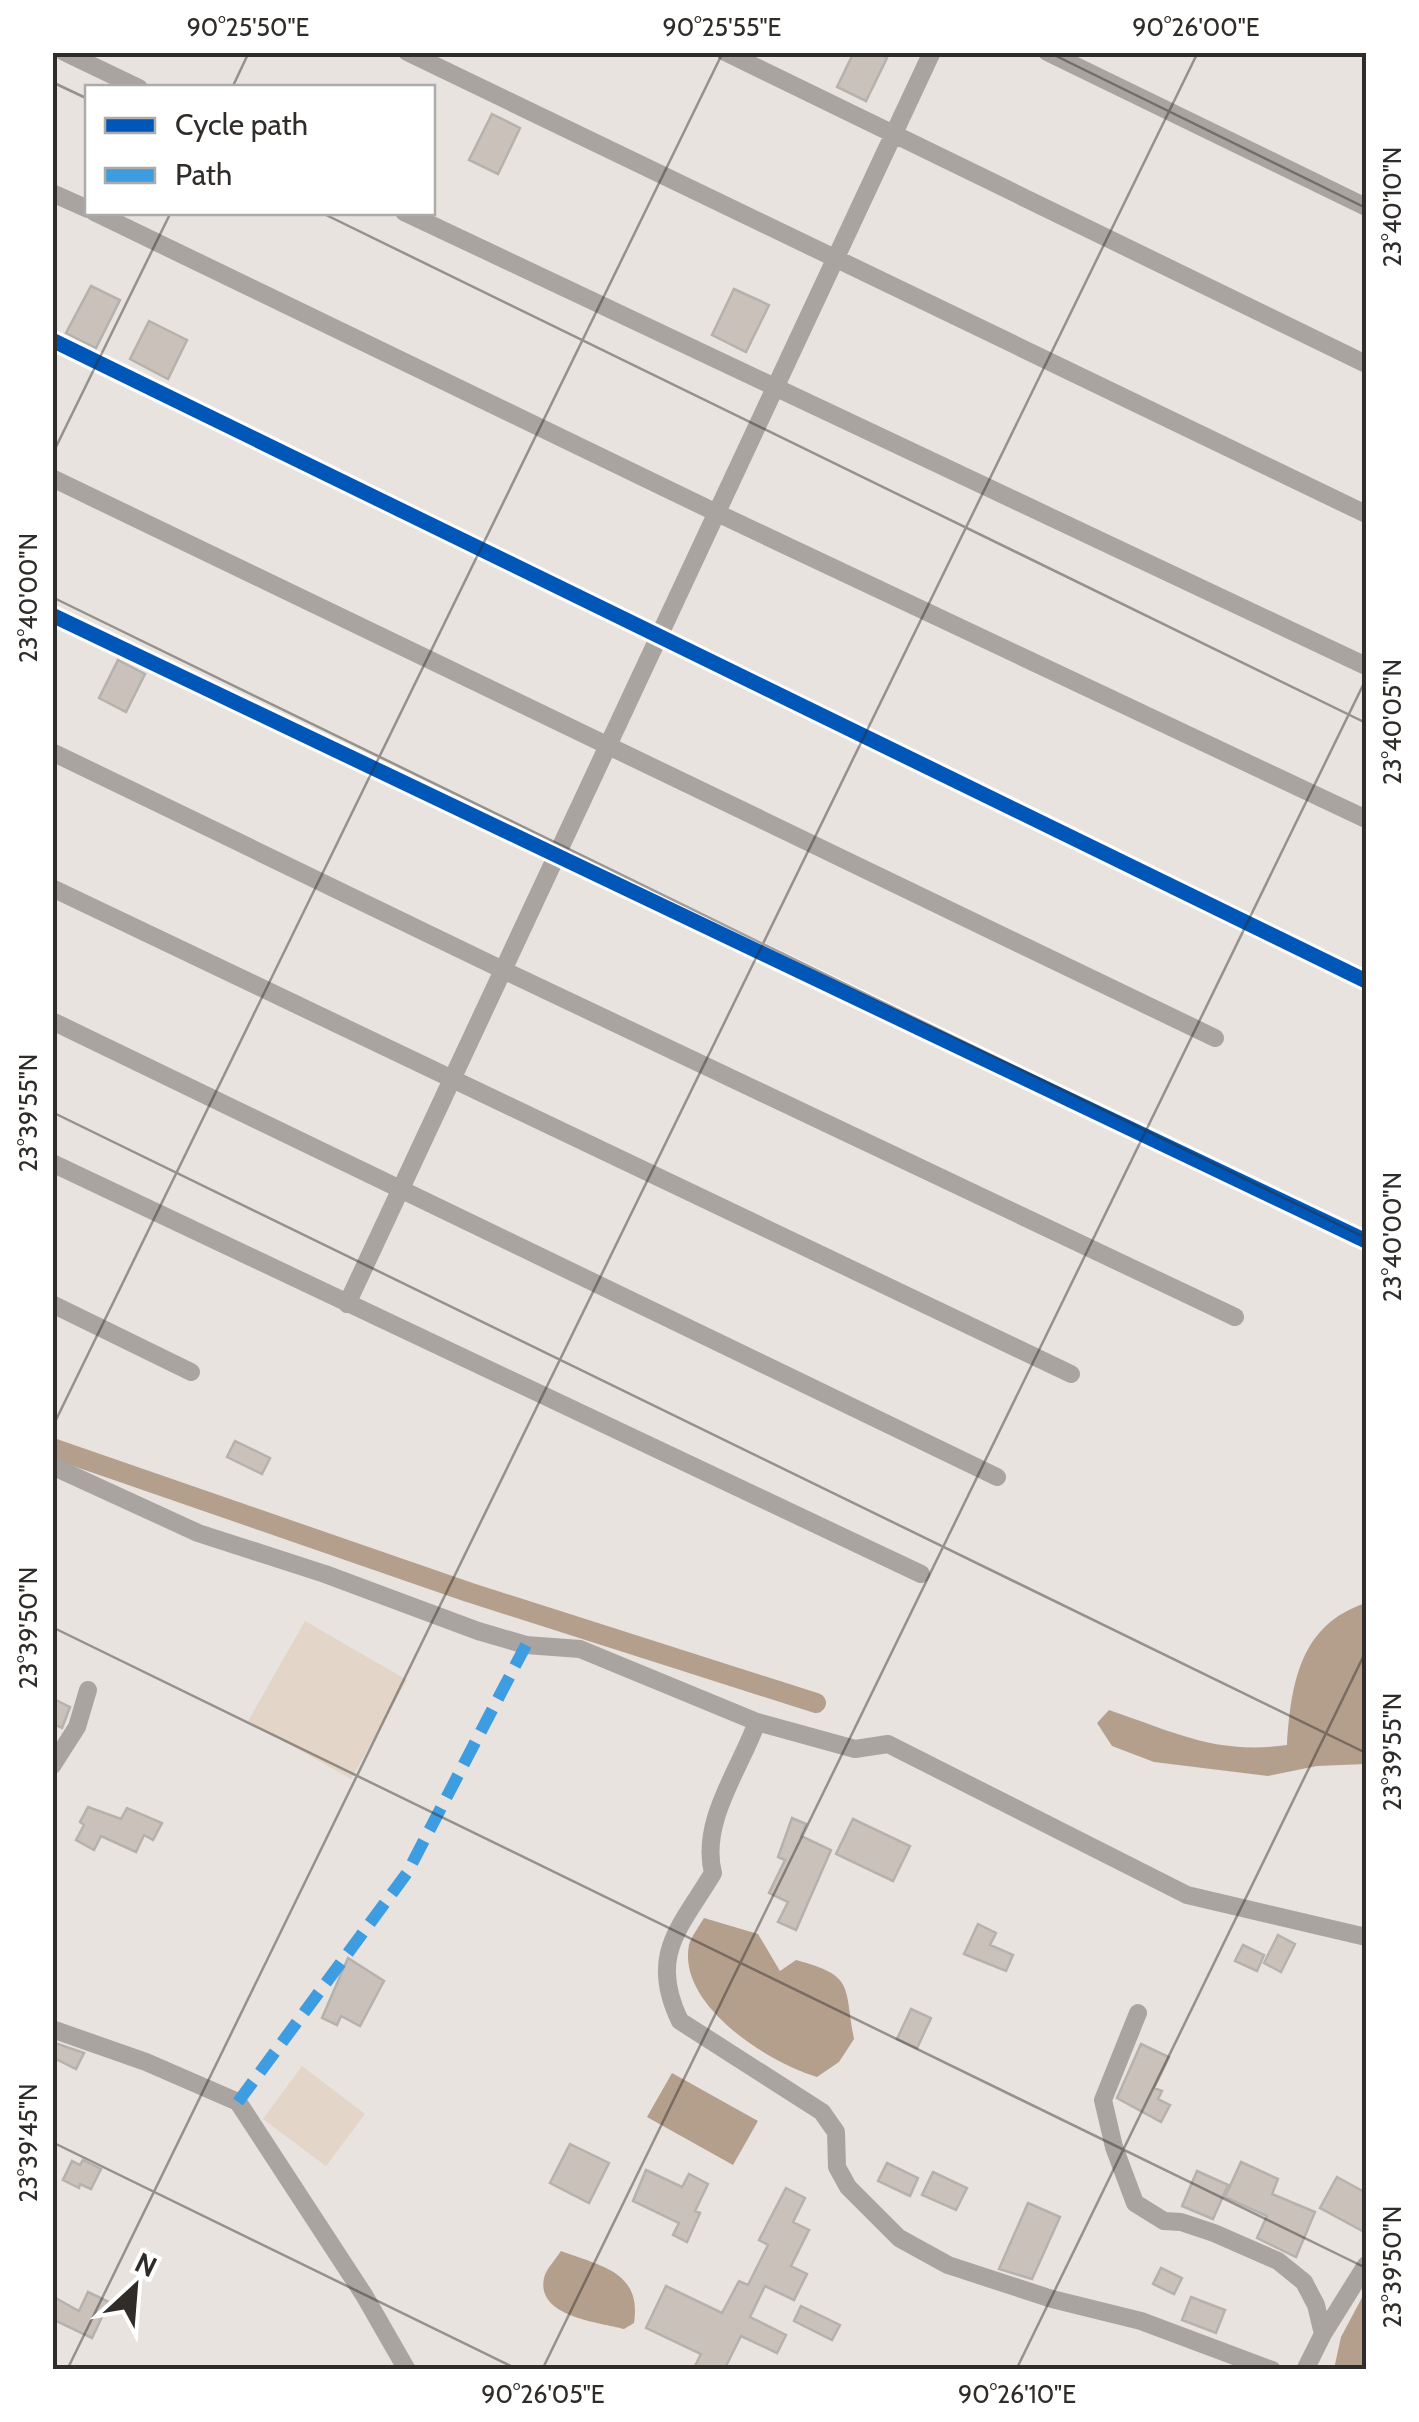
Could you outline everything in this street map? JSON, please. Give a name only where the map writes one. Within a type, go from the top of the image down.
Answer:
[{"type":"street","points":[[64,52],[133,85]]},
{"type":"street","points":[[407,52],[1366,514]]},
{"type":"street","points":[[725,52],[1366,364]]},
{"type":"street","points":[[347,1304],[932,52]]},
{"type":"street","points":[[1046,52],[1366,207]]},
{"type":"street","points":[[52,192],[85,208]]},
{"type":"street","points":[[99,215],[1366,820]]},
{"type":"street","points":[[410,215],[1366,666]]},
{"type":"street","points":[[52,340],[1366,981]]},
{"type":"street","points":[[52,478],[1215,1038]]},
{"type":"street","points":[[52,615],[1366,1241]]},
{"type":"street","points":[[52,752],[1234,1317]]},
{"type":"street","points":[[52,888],[1071,1374]]},
{"type":"street","points":[[52,1021],[997,1477]]},
{"type":"street","points":[[52,1163],[921,1574]]},
{"type":"street","points":[[52,1304],[191,1372]]},
{"type":"street","points":[[52,1466],[214,1538],[478,1631],[526,1645],[580,1649],[757,1722],[855,1749],[888,1744],[1187,1895],[1366,1937]]},
{"type":"street","points":[[52,1766],[77,1727],[88,1690]]},
{"type":"street","points":[[757,1722],[712,1832],[713,1874],[672,1936],[668,1997],[680,2021],[822,2112],[836,2132],[836,2167],[848,2188],[899,2238],[948,2264],[1052,2300],[1141,2321],[1272,2370]]},
{"type":"street","points":[[1138,2013],[1103,2100],[1114,2147],[1135,2203],[1164,2221],[1214,2232],[1278,2262],[1304,2282],[1316,2305],[1323,2334]]},
{"type":"street","points":[[52,2029],[146,2062],[238,2102],[364,2295],[406,2370]]},
{"type":"street","points":[[1305,2370],[1366,2265]]},
{"type":"shaded area","points":[[1366,1603],[1366,1764],[1317,1766],[1268,1776],[1154,1762],[1112,1746],[1097,1723],[1109,1710],[1196,1740],[1238,1747],[1287,1745],[1296,1679],[1313,1641],[1326,1625]]},
{"type":"shaded area","points":[[305,1621],[407,1680],[351,1779],[248,1721]]},
{"type":"shaded area","points":[[704,1918],[758,1934],[780,1971],[796,1960],[838,1978],[847,1994],[854,2039],[839,2062],[817,2077],[797,2070],[752,2045],[712,2009],[697,1989],[689,1967],[689,1945]]},
{"type":"shaded area","points":[[302,2066],[365,2114],[326,2166],[263,2119]]},
{"type":"shaded area","points":[[672,2073],[758,2121],[733,2165],[647,2117]]},
{"type":"shaded area","points":[[561,2251],[603,2267],[625,2281],[635,2306],[634,2323],[624,2329],[585,2320],[549,2301],[544,2278]]},
{"type":"shaded area","points":[[1366,2290],[1366,2369],[1334,2369],[1341,2337]]},
{"type":"building","points":[[854,52],[877,52],[887,58],[866,101],[837,87]]},
{"type":"building","points":[[492,114],[520,128],[498,174],[469,160]]},
{"type":"building","points":[[91,286],[120,300],[96,348],[66,333]]},
{"type":"building","points":[[734,289],[769,305],[746,352],[712,335]]},
{"type":"building","points":[[149,321],[187,340],[168,379],[130,359]]},
{"type":"building","points":[[118,660],[145,674],[126,712],[99,698]]},
{"type":"building","points":[[235,1441],[270,1458],[262,1474],[227,1457]]},
{"type":"building","points":[[52,1698],[70,1707],[62,1728],[52,1723]]},
{"type":"building","points":[[88,1807],[121,1819],[127,1808],[162,1823],[153,1840],[144,1835],[136,1852],[101,1836],[94,1850],[76,1840]]},
{"type":"building","points":[[792,1818],[806,1824],[801,1836],[831,1850],[796,1930],[778,1922],[788,1902],[769,1893],[785,1860],[778,1857]]},
{"type":"building","points":[[853,1819],[910,1846],[893,1881],[836,1854]]},
{"type":"building","points":[[978,1924],[996,1933],[990,1945],[1013,1955],[1006,1971],[964,1954]]},
{"type":"building","points":[[1278,1935],[1295,1944],[1281,1972],[1264,1963]]},
{"type":"building","points":[[1243,1945],[1264,1955],[1257,1971],[1235,1961]]},
{"type":"building","points":[[348,1958],[384,1981],[360,2026],[341,2016],[337,2025],[322,2018]]},
{"type":"building","points":[[911,2009],[931,2018],[917,2048],[897,2039]]},
{"type":"building","points":[[52,2042],[84,2053],[76,2069],[52,2057]]},
{"type":"building","points":[[1141,2044],[1169,2057],[1154,2088],[1162,2091],[1158,2099],[1170,2105],[1161,2122],[1117,2098]]},
{"type":"building","points":[[570,2144],[609,2163],[589,2203],[550,2183]]},
{"type":"building","points":[[83,2160],[101,2169],[91,2189],[63,2180],[72,2161],[80,2165]]},
{"type":"building","points":[[1241,2162],[1278,2179],[1272,2194],[1315,2212],[1296,2257],[1257,2238],[1267,2216],[1225,2197]]},
{"type":"building","points":[[887,2163],[918,2178],[910,2196],[878,2181]]},
{"type":"building","points":[[646,2170],[682,2187],[689,2174],[708,2184],[695,2211],[700,2213],[687,2242],[673,2235],[679,2223],[633,2201]]},
{"type":"building","points":[[1197,2171],[1228,2185],[1213,2219],[1182,2206]]},
{"type":"building","points":[[933,2172],[967,2188],[956,2210],[922,2195]]},
{"type":"building","points":[[1337,2177],[1366,2193],[1366,2233],[1320,2208]]},
{"type":"building","points":[[786,2188],[805,2198],[793,2222],[809,2230],[791,2266],[807,2274],[794,2300],[765,2286],[750,2317],[786,2335],[777,2353],[741,2336],[724,2370],[693,2370],[701,2354],[646,2328],[666,2286],[722,2313],[739,2281],[748,2285],[768,2245],[759,2240]]},
{"type":"building","points":[[1028,2203],[1060,2217],[1032,2279],[999,2269]]},
{"type":"building","points":[[1161,2268],[1182,2278],[1174,2294],[1153,2284]]},
{"type":"building","points":[[88,2292],[109,2302],[92,2338],[52,2319],[52,2296],[79,2311]]},
{"type":"building","points":[[1191,2297],[1225,2310],[1216,2333],[1182,2320]]},
{"type":"building","points":[[801,2306],[840,2325],[832,2340],[794,2321]]},
{"type":"waterway","points":[[52,1448],[468,1592],[816,1703]]},
{"type":"marked path","points":[[238,2102],[407,1873],[526,1645]]},
{"type":"cycle path","points":[[52,340],[1366,981]]},
{"type":"cycle path","points":[[52,615],[1366,1241]]}]
